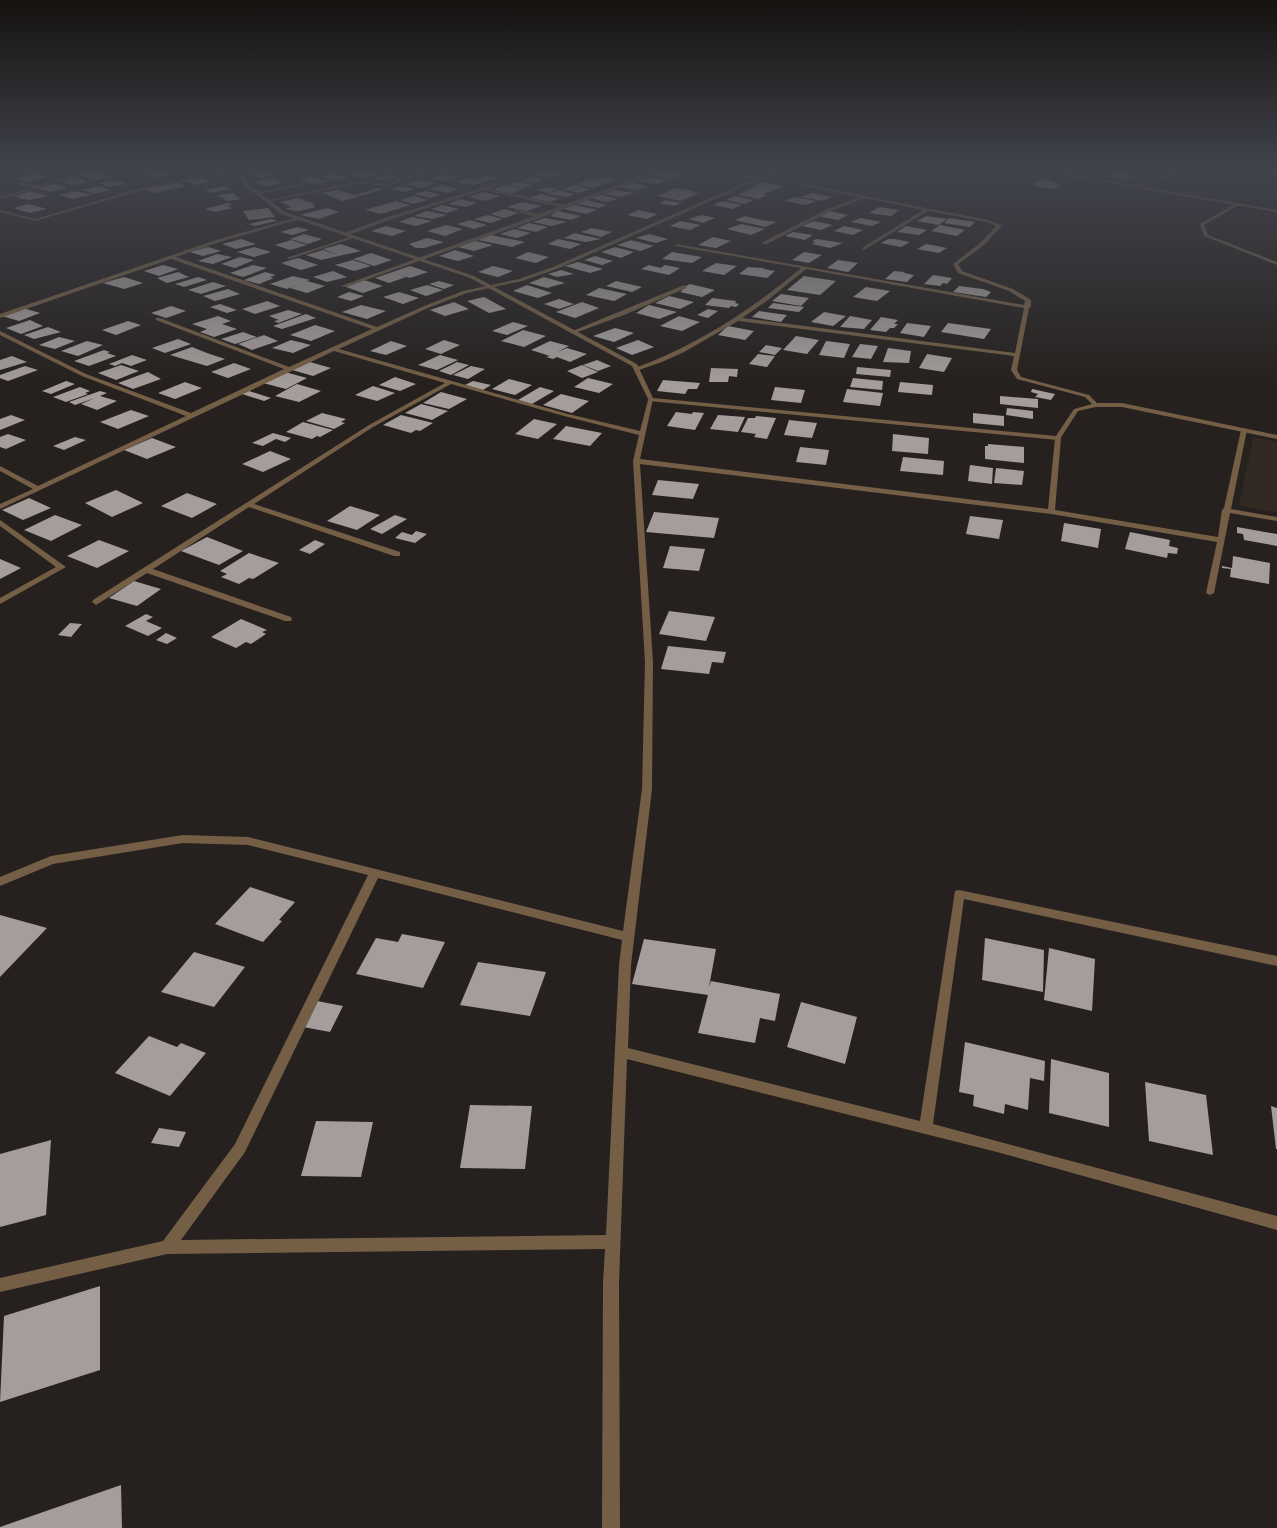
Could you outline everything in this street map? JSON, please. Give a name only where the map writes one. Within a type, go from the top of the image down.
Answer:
[{"type":"street","points":[[0,316],[211,242]]},
{"type":"street","points":[[288,258],[338,242]]},
{"type":"street","points":[[371,242],[472,277],[635,366],[651,400],[636,461],[649,662],[646,789],[628,937],[621,1052],[611,1293],[611,1528]]},
{"type":"street","points":[[344,286],[468,242]]},
{"type":"street","points":[[0,507],[377,329],[458,295],[520,280],[555,268],[613,242]]},
{"type":"street","points":[[864,249],[875,242]]},
{"type":"street","points":[[984,242],[955,264],[960,272],[1011,290],[1028,300],[1014,370],[1019,378],[1087,396],[1096,405]]},
{"type":"street","points":[[1222,242],[1277,264]]},
{"type":"street","points":[[677,245],[1028,307]]},
{"type":"street","points":[[170,257],[377,329]]},
{"type":"street","points":[[637,369],[666,360],[737,319],[777,292],[804,268]]},
{"type":"street","points":[[573,332],[622,314],[684,287]]},
{"type":"street","points":[[158,319],[289,369]]},
{"type":"street","points":[[737,319],[1018,355]]},
{"type":"street","points":[[0,333],[84,375],[193,416]]},
{"type":"street","points":[[334,349],[566,415],[642,434]]},
{"type":"street","points":[[96,602],[371,426],[451,382]]},
{"type":"street","points":[[651,400],[1058,438]]},
{"type":"street","points":[[1051,512],[1058,438],[1076,410],[1096,405],[1122,405],[1277,437]]},
{"type":"street","points":[[1210,593],[1244,430]]},
{"type":"street","points":[[636,461],[1051,512],[1220,540]]},
{"type":"street","points":[[0,468],[37,488]]},
{"type":"street","points":[[250,505],[397,554]]},
{"type":"street","points":[[1226,510],[1277,519]]},
{"type":"street","points":[[0,522],[62,567],[0,601]]},
{"type":"street","points":[[147,570],[288,619]]},
{"type":"street","points":[[0,882],[51,860],[183,839],[248,841],[628,937]]},
{"type":"street","points":[[167,1247],[240,1148],[375,873]]},
{"type":"street","points":[[926,1128],[959,894],[1277,961]]},
{"type":"street","points":[[621,1052],[926,1128],[1277,1223]]},
{"type":"street","points":[[0,1285],[167,1247],[613,1242]]},
{"type":"shaded area","points":[[1253,437],[1277,442],[1277,512],[1239,506]]},
{"type":"building","points":[[251,242],[256,244],[236,249],[222,244]]},
{"type":"building","points":[[284,242],[298,242],[307,245],[290,250],[275,245]]},
{"type":"building","points":[[443,242],[424,248],[416,248],[409,244]]},
{"type":"building","points":[[471,242],[493,245],[474,251],[458,247]]},
{"type":"building","points":[[489,242],[524,242],[512,247]]},
{"type":"building","points":[[573,242],[581,244],[570,249],[548,244]]},
{"type":"building","points":[[625,242],[640,242],[654,246],[640,251],[617,245]]},
{"type":"building","points":[[703,242],[728,242],[716,248],[698,245]]},
{"type":"building","points":[[815,242],[843,243],[830,248],[812,244]]},
{"type":"building","points":[[882,242],[909,242],[901,247]]},
{"type":"building","points":[[341,244],[361,251],[321,260],[306,255],[323,250],[338,255],[323,249]]},
{"type":"building","points":[[926,244],[947,248],[939,253],[917,249]]},
{"type":"building","points":[[208,247],[221,251],[203,256],[190,252]]},
{"type":"building","points":[[254,247],[271,252],[254,257],[237,252]]},
{"type":"building","points":[[615,247],[634,252],[621,258],[601,252]]},
{"type":"building","points":[[455,250],[474,256],[458,261],[439,256]]},
{"type":"building","points":[[528,252],[549,257],[536,263],[515,258]]},
{"type":"building","points":[[672,252],[702,257],[692,263],[662,259]]},
{"type":"building","points":[[804,252],[822,255],[809,263],[792,260]]},
{"type":"building","points":[[371,253],[392,260],[374,266],[353,259]]},
{"type":"building","points":[[217,254],[232,257],[213,264],[198,261]]},
{"type":"building","points":[[595,256],[613,261],[602,265],[584,260]]},
{"type":"building","points":[[240,257],[254,260],[235,268],[221,264]]},
{"type":"building","points":[[298,258],[318,265],[301,270],[281,263]]},
{"type":"building","points":[[353,260],[371,266],[354,271],[335,265]]},
{"type":"building","points":[[838,260],[858,263],[848,272],[827,268]]},
{"type":"building","points":[[578,262],[603,269],[590,273],[565,266]]},
{"type":"building","points":[[716,263],[737,266],[724,275],[702,271]]},
{"type":"building","points":[[163,265],[178,269],[159,276],[144,271]]},
{"type":"building","points":[[253,265],[267,268],[243,277],[230,273]]},
{"type":"building","points":[[649,265],[661,268],[665,265],[680,268],[669,275],[641,269]]},
{"type":"building","points":[[410,266],[428,272],[410,278],[397,274],[406,277],[389,283],[375,278]]},
{"type":"building","points":[[493,266],[513,271],[498,277],[478,272]]},
{"type":"building","points":[[748,267],[775,271],[767,278],[739,274]]},
{"type":"building","points":[[561,270],[574,274],[557,277],[548,274]]},
{"type":"building","points":[[333,271],[347,277],[327,282],[313,277]]},
{"type":"building","points":[[894,271],[914,275],[907,282],[885,279]]},
{"type":"building","points":[[178,272],[189,277],[167,283],[157,278]]},
{"type":"building","points":[[265,272],[276,275],[270,277],[274,278],[259,284],[244,280]]},
{"type":"building","points":[[933,275],[952,278],[947,284],[943,283],[940,286],[924,284]]},
{"type":"building","points":[[293,276],[325,286],[307,293],[290,288],[301,283],[287,289],[270,284]]},
{"type":"building","points":[[804,276],[836,281],[820,295],[787,290]]},
{"type":"building","points":[[124,277],[143,283],[124,289],[103,283]]},
{"type":"building","points":[[198,277],[207,280],[184,287],[175,284]]},
{"type":"building","points":[[544,277],[565,283],[547,288],[529,283]]},
{"type":"building","points":[[364,280],[383,286],[363,293],[346,287]]},
{"type":"building","points":[[439,281],[454,285],[444,289],[429,284]]},
{"type":"building","points":[[616,281],[642,287],[632,292],[606,286]]},
{"type":"building","points":[[213,282],[226,286],[201,294],[188,290]]},
{"type":"building","points":[[690,284],[715,290],[702,297],[680,292],[683,290],[680,289]]},
{"type":"building","points":[[427,285],[443,290],[426,296],[410,290]]},
{"type":"building","points":[[527,285],[552,293],[538,298],[513,291]]},
{"type":"building","points":[[959,286],[991,292],[986,297],[953,292]]},
{"type":"building","points":[[866,287],[890,291],[877,301],[853,297]]},
{"type":"building","points":[[599,288],[627,294],[614,301],[586,295]]},
{"type":"building","points":[[228,289],[240,294],[215,301],[203,296]]},
{"type":"building","points":[[349,292],[364,296],[351,301],[337,297]]},
{"type":"building","points":[[399,292],[419,298],[403,304],[383,297]]},
{"type":"building","points":[[781,294],[809,298],[801,306],[772,301]]},
{"type":"building","points":[[669,296],[694,302],[680,309],[655,303]]},
{"type":"building","points":[[484,297],[506,309],[489,313],[467,301]]},
{"type":"building","points":[[712,298],[736,301],[735,303],[739,304],[736,307],[731,306],[729,308],[705,305]]},
{"type":"building","points":[[559,299],[574,304],[559,309],[544,304]]},
{"type":"building","points":[[267,301],[280,306],[255,314],[242,309]]},
{"type":"building","points":[[454,302],[469,309],[445,316],[430,310]]},
{"type":"building","points":[[582,302],[599,308],[575,318],[556,312]]},
{"type":"building","points":[[773,303],[804,307],[799,312],[768,308]]},
{"type":"building","points":[[220,304],[237,310],[227,313],[210,307]]},
{"type":"building","points":[[361,305],[386,311],[367,319],[342,312]]},
{"type":"building","points":[[649,305],[677,312],[659,319],[636,313]]},
{"type":"building","points":[[171,306],[186,311],[166,318],[151,313]]},
{"type":"building","points":[[23,308],[40,313],[19,321],[2,316]]},
{"type":"building","points":[[708,309],[718,311],[708,318],[697,315]]},
{"type":"building","points":[[288,310],[302,314],[278,323],[274,321],[279,320],[269,316]]},
{"type":"building","points":[[759,311],[787,315],[781,322],[752,317]]},
{"type":"building","points":[[824,312],[846,316],[833,326],[811,322]]},
{"type":"building","points":[[306,314],[316,318],[282,329],[273,326]]},
{"type":"building","points":[[218,316],[231,321],[222,324],[237,329],[214,337],[200,332],[207,329],[192,324]]},
{"type":"building","points":[[679,316],[700,322],[682,331],[660,326]]},
{"type":"building","points":[[850,316],[872,320],[864,329],[840,327]]},
{"type":"building","points":[[881,317],[898,320],[894,324],[898,324],[886,332],[870,330]]},
{"type":"building","points":[[30,320],[43,326],[21,334],[6,328]]},
{"type":"building","points":[[128,321],[141,325],[116,335],[102,330]]},
{"type":"building","points":[[513,322],[528,326],[507,335],[492,331]]},
{"type":"building","points":[[907,323],[931,326],[924,337],[900,333]]},
{"type":"building","points":[[948,323],[991,329],[984,339],[941,332]]},
{"type":"building","points":[[315,325],[335,331],[311,341],[290,335]]},
{"type":"building","points":[[728,326],[754,331],[745,340],[718,335]]},
{"type":"building","points":[[48,327],[61,332],[34,339],[24,335]]},
{"type":"building","points":[[615,328],[634,333],[614,342],[593,336]]},
{"type":"building","points":[[523,330],[546,336],[524,347],[501,341]]},
{"type":"building","points":[[243,332],[257,337],[235,344],[221,339]]},
{"type":"building","points":[[264,335],[278,341],[252,350],[238,344]]},
{"type":"building","points":[[796,336],[819,340],[807,354],[783,350]]},
{"type":"building","points":[[59,337],[75,341],[55,349],[39,345]]},
{"type":"building","points":[[178,339],[191,344],[165,353],[152,348]]},
{"type":"building","points":[[291,340],[311,345],[293,353],[272,348]]},
{"type":"building","points":[[444,340],[460,345],[441,354],[425,349]]},
{"type":"building","points":[[638,340],[654,347],[632,355],[616,348]]},
{"type":"building","points":[[87,341],[103,345],[78,356],[61,351]]},
{"type":"building","points":[[391,341],[407,346],[386,355],[370,351]]},
{"type":"building","points":[[550,341],[569,346],[557,352],[567,348],[587,354],[570,362],[557,357],[553,359],[546,357],[550,356],[531,350]]},
{"type":"building","points":[[826,341],[850,344],[844,358],[819,355]]},
{"type":"building","points":[[860,344],[878,346],[871,359],[852,357]]},
{"type":"building","points":[[766,345],[782,348],[775,355],[759,352]]},
{"type":"building","points":[[192,347],[225,359],[207,366],[170,355]]},
{"type":"building","points":[[888,348],[911,351],[909,363],[883,362]]},
{"type":"building","points":[[104,350],[116,356],[89,366],[74,361]]},
{"type":"building","points":[[758,354],[775,356],[767,367],[749,364]]},
{"type":"building","points":[[927,354],[952,358],[944,372],[919,368]]},
{"type":"building","points":[[132,355],[147,360],[131,366],[122,363],[115,366],[109,364]]},
{"type":"building","points":[[440,355],[458,360],[437,370],[418,365]]},
{"type":"building","points":[[12,356],[27,362],[0,370],[0,360]]},
{"type":"building","points":[[597,360],[611,366],[598,371],[583,365]]},
{"type":"building","points":[[310,362],[331,368],[313,376],[292,370]]},
{"type":"building","points":[[457,362],[469,365],[451,375],[439,371]]},
{"type":"building","points":[[234,363],[251,369],[228,378],[211,372]]},
{"type":"building","points":[[121,365],[139,371],[116,380],[98,373]]},
{"type":"building","points":[[582,365],[598,372],[582,378],[567,371]]},
{"type":"building","points":[[25,366],[38,370],[8,381],[0,378],[0,375]]},
{"type":"building","points":[[471,366],[485,369],[468,379],[453,375]]},
{"type":"building","points":[[857,367],[891,370],[890,377],[856,374]]},
{"type":"building","points":[[711,368],[738,369],[737,377],[729,376],[728,382],[709,382]]},
{"type":"building","points":[[148,372],[161,379],[133,389],[118,383]]},
{"type":"building","points":[[285,372],[307,378],[286,389],[263,383]]},
{"type":"building","points":[[395,377],[416,384],[400,391],[379,385]]},
{"type":"building","points":[[588,378],[613,384],[599,393],[574,387]]},
{"type":"building","points":[[853,378],[883,381],[882,390],[850,387]]},
{"type":"building","points":[[509,379],[532,385],[515,395],[492,389]]},
{"type":"building","points":[[663,380],[700,383],[697,389],[688,389],[685,394],[657,391]]},
{"type":"building","points":[[66,381],[75,384],[51,394],[42,391]]},
{"type":"building","points":[[473,381],[491,385],[483,390],[465,385]]},
{"type":"building","points":[[185,382],[202,388],[175,399],[158,393]]},
{"type":"building","points":[[900,382],[933,385],[932,395],[898,392]]},
{"type":"building","points":[[297,384],[321,391],[299,402],[275,396]]},
{"type":"building","points":[[373,386],[395,393],[377,401],[355,395]]},
{"type":"building","points":[[80,387],[90,391],[85,393],[88,394],[66,402],[53,397]]},
{"type":"building","points":[[540,387],[554,391],[532,404],[518,400]]},
{"type":"building","points":[[775,387],[805,390],[801,403],[771,400]]},
{"type":"building","points":[[847,389],[883,393],[880,406],[843,402]]},
{"type":"building","points":[[1032,389],[1055,394],[1051,400],[1035,397],[1038,394],[1031,392]]},
{"type":"building","points":[[100,391],[107,393],[100,396],[117,401],[97,410],[81,404],[95,398],[75,405],[69,402]]},
{"type":"building","points":[[249,391],[271,398],[264,401],[242,394]]},
{"type":"building","points":[[441,392],[467,399],[449,409],[423,403]]},
{"type":"building","points":[[561,394],[589,401],[572,413],[543,405]]},
{"type":"building","points":[[1000,396],[1038,399],[1038,408],[1000,404]]},
{"type":"building","points":[[421,404],[448,411],[432,420],[405,413]]},
{"type":"building","points":[[1007,408],[1033,411],[1033,419],[1006,415]]},
{"type":"building","points":[[131,410],[149,416],[118,429],[100,422]]},
{"type":"building","points":[[676,412],[704,413],[695,430],[667,426]]},
{"type":"building","points":[[322,413],[346,419],[341,422],[345,423],[334,429],[306,421]]},
{"type":"building","points":[[973,413],[1004,416],[1004,426],[973,423]]},
{"type":"building","points":[[11,415],[25,420],[0,430],[0,419]]},
{"type":"building","points":[[401,415],[433,423],[420,431],[416,430],[411,433],[383,425]]},
{"type":"building","points":[[718,415],[745,417],[738,432],[710,429]]},
{"type":"building","points":[[756,416],[776,418],[767,439],[754,437],[756,434],[741,432],[748,418],[755,418]]},
{"type":"building","points":[[534,419],[557,424],[538,439],[515,434]]},
{"type":"building","points":[[789,420],[817,423],[812,438],[784,435]]},
{"type":"building","points":[[303,422],[333,430],[312,439],[286,432]]},
{"type":"building","points":[[566,426],[602,433],[590,446],[553,439]]},
{"type":"building","points":[[273,433],[291,438],[285,442],[276,439],[263,446],[252,443]]},
{"type":"building","points":[[8,434],[26,440],[6,449],[0,447],[0,437]]},
{"type":"building","points":[[893,434],[929,438],[928,454],[892,451]]},
{"type":"building","points":[[75,437],[86,440],[64,450],[53,446]]},
{"type":"building","points":[[152,438],[176,447],[147,459],[124,450]]},
{"type":"building","points":[[988,444],[1024,447],[1024,463],[985,459],[985,446],[988,446]]},
{"type":"building","points":[[800,447],[829,450],[826,465],[796,462]]},
{"type":"building","points":[[270,451],[291,459],[263,472],[242,464]]},
{"type":"building","points":[[903,457],[944,461],[943,475],[900,471]]},
{"type":"building","points":[[970,465],[993,468],[992,484],[968,481]]},
{"type":"building","points":[[996,468],[1024,471],[1022,485],[994,483]]},
{"type":"building","points":[[658,480],[699,484],[693,499],[652,495]]},
{"type":"building","points":[[116,490],[143,503],[112,517],[85,503]]},
{"type":"building","points":[[187,493],[217,504],[192,518],[161,506]]},
{"type":"building","points":[[29,498],[51,508],[23,520],[2,510]]},
{"type":"building","points":[[350,506],[380,515],[357,530],[327,521]]},
{"type":"building","points":[[654,512],[719,518],[714,538],[646,532]]},
{"type":"building","points":[[55,515],[82,525],[51,541],[24,530]]},
{"type":"building","points":[[395,515],[407,519],[382,534],[370,529]]},
{"type":"building","points":[[970,516],[1003,520],[999,539],[966,534]]},
{"type":"building","points":[[1064,523],[1101,529],[1098,548],[1061,541]]},
{"type":"building","points":[[1237,527],[1277,534],[1277,546],[1244,540],[1243,534],[1237,533]]},
{"type":"building","points":[[416,531],[427,534],[415,543],[395,538],[402,532],[412,535]]},
{"type":"building","points":[[1130,532],[1170,540],[1169,546],[1178,548],[1177,554],[1168,553],[1167,558],[1125,549]]},
{"type":"building","points":[[207,537],[243,551],[219,565],[181,551]]},
{"type":"building","points":[[99,540],[129,551],[97,568],[67,556]]},
{"type":"building","points":[[315,540],[325,544],[310,554],[299,550]]},
{"type":"building","points":[[670,546],[705,549],[699,571],[663,568]]},
{"type":"building","points":[[249,553],[279,563],[253,579],[249,578],[239,584],[221,577],[227,574],[220,571]]},
{"type":"building","points":[[1233,556],[1270,563],[1269,584],[1230,577],[1231,569],[1222,568],[1222,566],[1232,568]]},
{"type":"building","points":[[0,559],[21,568],[0,579]]},
{"type":"building","points":[[134,581],[161,589],[137,606],[109,598]]},
{"type":"building","points":[[669,611],[715,617],[706,641],[659,634]]},
{"type":"building","points":[[146,614],[153,617],[146,621],[162,628],[148,636],[125,626]]},
{"type":"building","points":[[241,619],[267,630],[262,632],[266,634],[251,644],[246,642],[236,648],[211,637]]},
{"type":"building","points":[[70,623],[82,624],[71,637],[58,635]]},
{"type":"building","points":[[166,633],[177,638],[167,644],[156,640]]},
{"type":"building","points":[[668,646],[726,652],[723,663],[712,662],[709,674],[661,669]]},
{"type":"building","points":[[250,887],[295,902],[279,920],[282,921],[263,942],[215,924]]},
{"type":"building","points":[[0,915],[47,928],[0,977]]},
{"type":"building","points":[[402,934],[445,942],[423,988],[356,974],[376,938],[398,942]]},
{"type":"building","points":[[985,938],[1044,950],[1043,992],[982,980]]},
{"type":"building","points":[[644,939],[716,949],[709,987],[711,981],[780,994],[775,1021],[760,1018],[755,1043],[698,1033],[708,995],[632,984]]},
{"type":"building","points":[[1049,948],[1095,959],[1092,1011],[1044,1000]]},
{"type":"building","points":[[194,952],[245,967],[214,1007],[161,992]]},
{"type":"building","points":[[478,962],[546,972],[530,1016],[460,1005]]},
{"type":"building","points":[[317,1001],[343,1006],[330,1032],[303,1027]]},
{"type":"building","points":[[801,1002],[857,1017],[845,1064],[787,1047]]},
{"type":"building","points":[[149,1036],[177,1047],[181,1043],[206,1053],[170,1096],[115,1073]]},
{"type":"building","points":[[965,1042],[1045,1061],[1044,1081],[1030,1078],[1028,1110],[1005,1104],[1004,1114],[973,1106],[974,1095],[959,1092]]},
{"type":"building","points":[[1051,1059],[1109,1073],[1109,1127],[1049,1113]]},
{"type":"building","points":[[1145,1082],[1206,1095],[1213,1155],[1149,1141]]},
{"type":"building","points":[[470,1105],[532,1106],[525,1169],[460,1168]]},
{"type":"building","points":[[1271,1106],[1277,1108],[1277,1149],[1276,1149]]},
{"type":"building","points":[[316,1121],[373,1122],[361,1177],[301,1176]]},
{"type":"building","points":[[159,1128],[186,1132],[179,1147],[151,1143]]},
{"type":"building","points":[[51,1140],[46,1215],[0,1227],[0,1154]]},
{"type":"building","points":[[100,1286],[100,1370],[0,1402],[4,1316]]},
{"type":"building","points":[[121,1485],[122,1528],[0,1528],[0,1527]]}]
